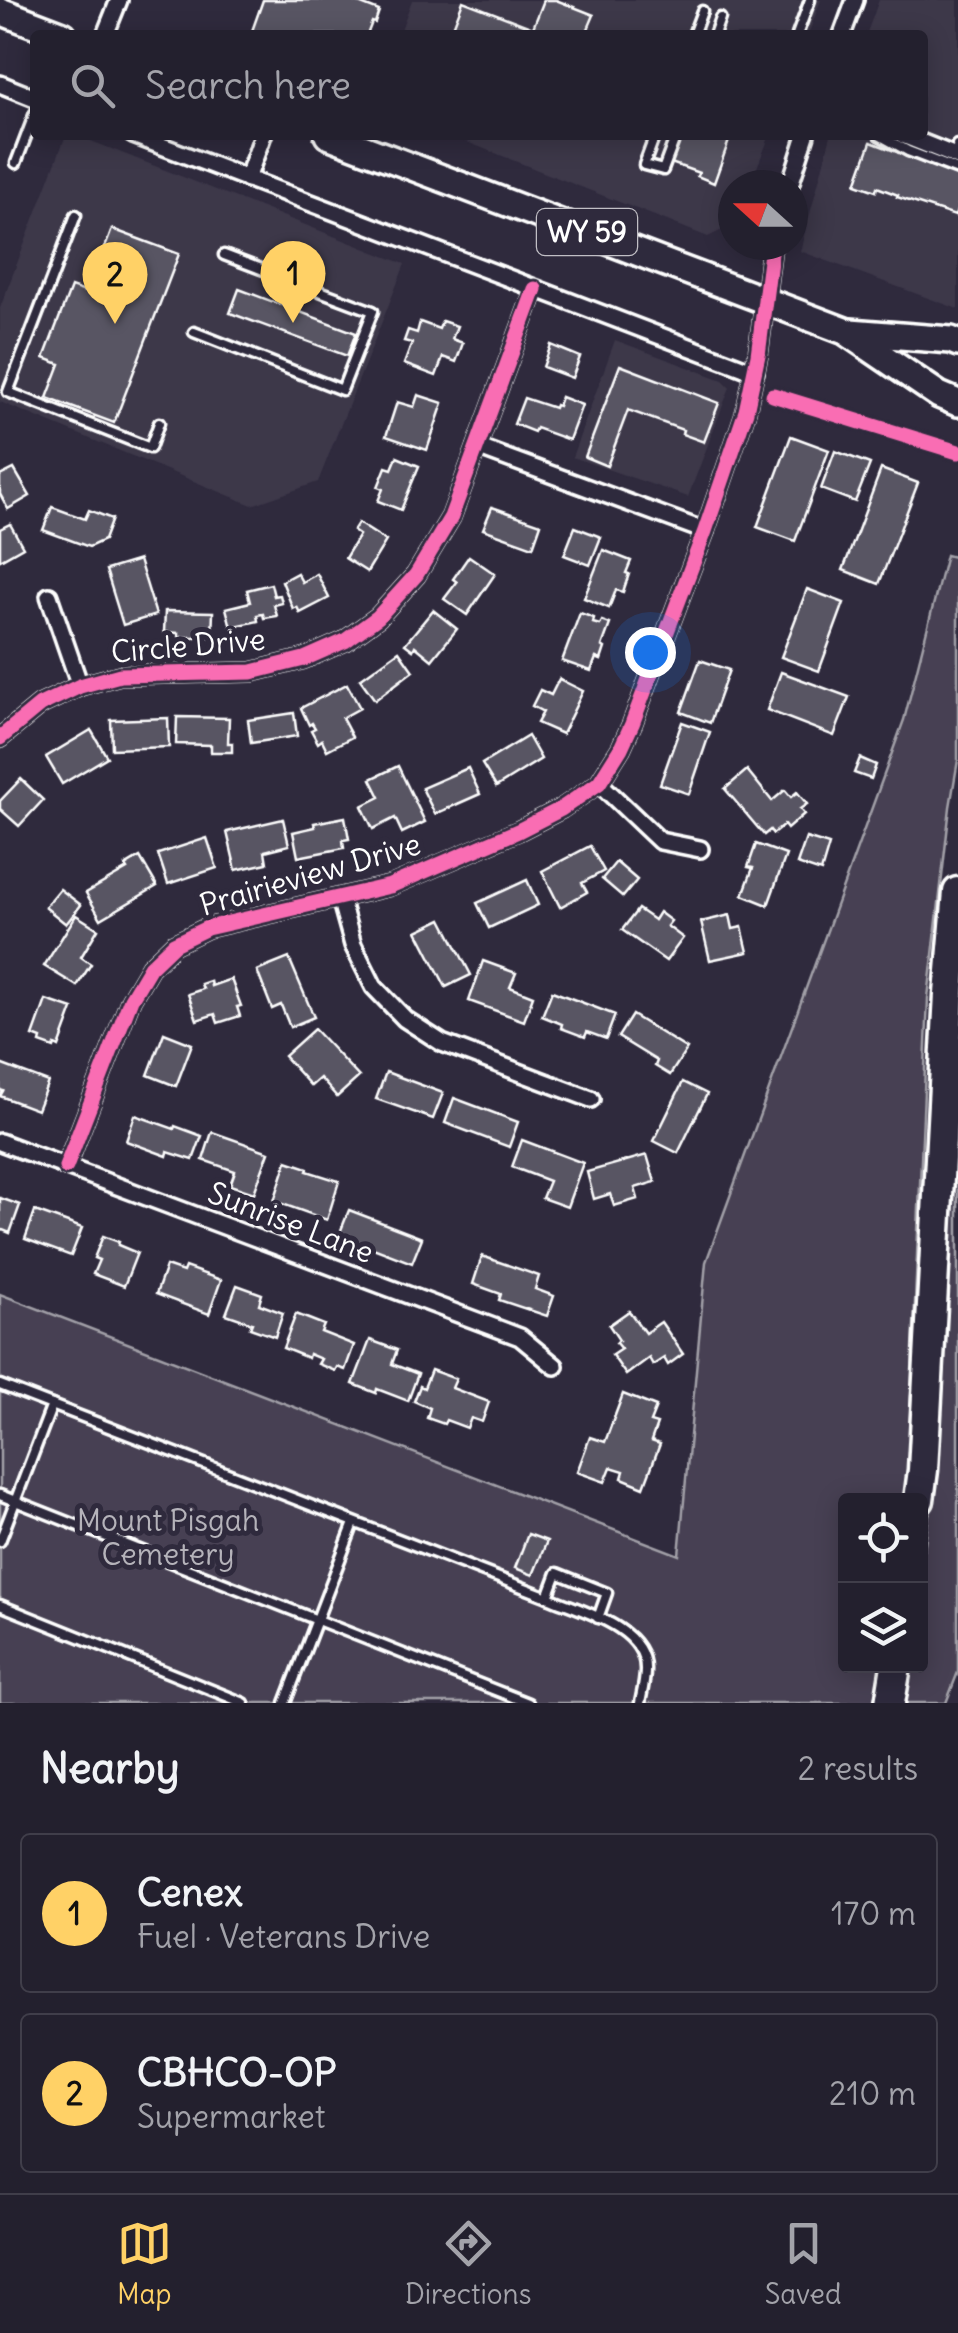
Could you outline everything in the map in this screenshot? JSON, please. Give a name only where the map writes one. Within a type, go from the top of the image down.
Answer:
[{"type":"highway","points":[[920,1493],[958,892]]},
{"type":"highway","points":[[890,1703],[895,1673]]},
{"type":"main road","points":[[0,11],[50,30]]},
{"type":"main road","name":"WY 59","points":[[341,140],[844,331],[939,395],[958,402]]},
{"type":"main road","name":"WY 59","points":[[844,331],[958,343]]},
{"type":"street","points":[[107,30],[119,0]]},
{"type":"street","points":[[844,30],[855,0]]},
{"type":"street","points":[[0,84],[30,96]]},
{"type":"street","points":[[145,140],[754,372]]},
{"type":"street","points":[[246,179],[261,140]]},
{"type":"street","points":[[795,170],[804,140]]},
{"type":"street","points":[[916,140],[958,157]]},
{"type":"street","name":"Prairieview Drive","points":[[66,1166],[131,998],[150,967],[174,944],[208,928],[390,886],[560,809],[598,782],[632,724],[746,411],[770,260]]},
{"type":"street","name":"Circle Drive","points":[[0,738],[40,705],[80,686],[120,675],[252,672],[304,659],[345,640],[378,616],[416,575],[451,517],[535,289]]},
{"type":"street","points":[[476,446],[704,531]]},
{"type":"street","name":"Circle Drive","points":[[49,596],[80,686]]},
{"type":"street","points":[[598,782],[660,841],[700,849]]},
{"type":"street","points":[[340,898],[353,944],[374,987],[405,1020],[442,1044],[591,1099]]},
{"type":"street","name":"Sunrise Lane","points":[[0,1142],[520,1337],[556,1366]]},
{"type":"lane","points":[[799,30],[810,0]]},
{"type":"lane","points":[[695,30],[702,11]]},
{"type":"lane","points":[[716,30],[720,18]]},
{"type":"lane","points":[[16,164],[30,126]]},
{"type":"lane","points":[[653,140],[644,164],[663,170],[674,140]]},
{"type":"lane","points":[[887,140],[958,170]]},
{"type":"lane","points":[[76,215],[8,392],[150,448],[160,423]]},
{"type":"lane","points":[[194,332],[342,390],[372,312],[224,255]]},
{"type":"lane","points":[[0,1385],[620,1628],[638,1644],[646,1667],[640,1703]]},
{"type":"lane","points":[[0,1541],[52,1405]]},
{"type":"lane","points":[[0,1495],[528,1703]]},
{"type":"lane","points":[[286,1703],[354,1523]]},
{"type":"lane","points":[[548,1597],[557,1573],[607,1594],[598,1618]]},
{"type":"lane","points":[[0,1605],[244,1703]]},
{"type":"shaded area","points":[[412,0],[821,0],[810,30],[401,30]]},
{"type":"shaded area","points":[[879,0],[958,0],[958,309],[808,254],[808,221],[830,140],[928,140],[928,30],[868,30]]},
{"type":"shaded area","points":[[64,140],[89,140],[405,264],[318,482],[252,505],[0,402],[0,308]]},
{"type":"shaded area","points":[[462,140],[768,140],[756,170],[718,170],[718,232],[708,237]]},
{"type":"shaded area","points":[[615,340],[723,380],[730,387],[688,497],[572,457]]},
{"type":"green space","name":"Mount Pisgah Cemetery","points":[[946,555],[958,558],[958,760],[928,998],[906,1493],[838,1493],[838,1673],[882,1673],[876,1703],[0,1703],[0,1294],[679,1555],[706,1262],[904,720]]},
{"type":"green space","points":[[958,997],[958,1672],[946,1703],[903,1703],[907,1673],[928,1673],[928,1522],[935,1473]]},
{"type":"building","points":[[263,0],[351,0],[379,11],[369,30],[252,30]]},
{"type":"building","points":[[544,0],[556,0],[594,15],[590,30],[452,30],[463,1],[533,28]]},
{"type":"building","points":[[676,140],[729,140],[714,183],[697,176],[699,173],[668,162]]},
{"type":"building","points":[[871,142],[958,175],[955,216],[877,187],[876,191],[856,184]]},
{"type":"building","points":[[112,229],[179,254],[114,423],[47,398],[60,364],[44,358],[71,287],[88,293]]},
{"type":"building","points":[[239,289],[356,333],[347,356],[230,313]]},
{"type":"building","points":[[442,321],[457,326],[452,339],[463,343],[456,362],[443,357],[436,376],[404,364],[412,343],[404,341],[408,330],[417,333],[420,322],[439,329]]},
{"type":"building","points":[[551,345],[580,357],[572,378],[543,367]]},
{"type":"building","points":[[620,365],[719,403],[704,442],[628,410],[607,466],[585,457]]},
{"type":"building","points":[[418,395],[443,403],[427,450],[386,436],[397,402],[414,407]]},
{"type":"building","points":[[561,397],[582,405],[569,440],[514,424],[524,398],[554,408]]},
{"type":"building","points":[[791,436],[829,450],[795,541],[757,527]]},
{"type":"building","points":[[835,451],[870,464],[855,502],[821,489]]},
{"type":"building","points":[[397,457],[419,466],[401,510],[378,501],[383,489],[378,487],[386,467],[392,469]]},
{"type":"building","points":[[14,469],[30,496],[8,509],[0,494],[0,476]]},
{"type":"building","points":[[881,469],[918,483],[879,584],[843,570]]},
{"type":"building","points":[[52,507],[85,519],[89,510],[112,519],[104,540],[89,547],[43,530]]},
{"type":"building","points":[[492,507],[541,524],[533,547],[483,529]]},
{"type":"building","points":[[358,523],[386,541],[367,572],[345,558],[359,535],[353,531]]},
{"type":"building","points":[[10,524],[23,547],[0,560],[0,529]]},
{"type":"building","points":[[575,527],[601,537],[590,565],[564,555]]},
{"type":"building","points":[[603,550],[631,561],[623,592],[616,590],[609,608],[584,598]]},
{"type":"building","points":[[469,556],[495,574],[467,615],[444,599]]},
{"type":"building","points":[[139,560],[156,615],[123,625],[106,570]]},
{"type":"building","points":[[297,573],[302,582],[317,574],[329,598],[300,613],[297,607],[293,609],[282,581]]},
{"type":"building","points":[[271,584],[274,596],[280,595],[282,603],[274,605],[277,616],[257,615],[258,621],[231,627],[226,608],[250,602],[247,590]]},
{"type":"building","points":[[807,589],[844,603],[819,671],[781,657]]},
{"type":"building","points":[[433,610],[457,629],[432,660],[415,646],[413,650],[405,644]]},
{"type":"building","points":[[165,611],[213,612],[212,637],[179,637],[179,633],[164,632]]},
{"type":"building","points":[[580,613],[594,618],[593,623],[610,624],[601,660],[596,658],[591,671],[562,661]]},
{"type":"building","points":[[399,651],[413,671],[375,700],[360,679]]},
{"type":"building","points":[[700,660],[729,670],[710,723],[681,712]]},
{"type":"building","points":[[781,672],[849,697],[834,736],[767,710]]},
{"type":"building","points":[[559,679],[583,691],[562,734],[537,723],[543,712],[532,706],[540,690],[551,695]]},
{"type":"building","points":[[347,684],[360,708],[342,718],[352,737],[327,750],[322,740],[318,743],[311,730],[315,728],[312,723],[309,725],[301,708]]},
{"type":"building","points":[[294,713],[297,736],[251,743],[248,720]]},
{"type":"building","points":[[177,717],[229,718],[228,743],[232,743],[232,752],[211,752],[211,745],[176,744]]},
{"type":"building","points":[[168,718],[169,747],[112,749],[111,720]]},
{"type":"building","points":[[682,722],[710,732],[689,794],[660,784]]},
{"type":"building","points":[[91,730],[107,757],[62,784],[46,757]]},
{"type":"building","points":[[528,736],[541,759],[496,787],[482,764]]},
{"type":"building","points":[[860,758],[876,765],[871,779],[854,773]]},
{"type":"building","points":[[398,766],[425,822],[402,833],[395,818],[373,829],[362,806],[380,797],[371,779]]},
{"type":"building","points":[[468,768],[480,794],[435,814],[422,788]]},
{"type":"building","points":[[747,770],[772,801],[785,790],[791,797],[797,792],[807,804],[800,809],[804,814],[787,829],[784,825],[773,834],[770,830],[764,835],[725,789]]},
{"type":"building","points":[[21,779],[43,800],[19,826],[0,809],[0,801]]},
{"type":"building","points":[[345,817],[349,839],[343,840],[344,848],[298,857],[293,832]]},
{"type":"building","points":[[283,819],[289,845],[265,851],[267,863],[236,870],[227,832]]},
{"type":"building","points":[[207,838],[217,868],[168,884],[158,854]]},
{"type":"building","points":[[806,838],[829,845],[821,872],[797,864]]},
{"type":"building","points":[[756,844],[786,855],[768,905],[743,895],[753,868],[748,867]]},
{"type":"building","points":[[590,846],[604,871],[582,883],[587,892],[560,907],[542,871]]},
{"type":"building","points":[[140,857],[157,886],[101,919],[86,893]]},
{"type":"building","points":[[616,862],[637,880],[623,897],[602,879]]},
{"type":"building","points":[[527,880],[538,905],[489,928],[477,903]]},
{"type":"building","points":[[60,889],[81,905],[66,924],[45,907]]},
{"type":"building","points":[[638,909],[654,920],[659,912],[671,921],[667,926],[683,938],[666,961],[622,930]]},
{"type":"building","points":[[76,915],[98,929],[81,957],[91,964],[77,986],[44,966]]},
{"type":"building","points":[[730,915],[733,929],[742,927],[748,952],[710,960],[701,922]]},
{"type":"building","points":[[442,919],[471,975],[446,987],[417,931]]},
{"type":"building","points":[[289,958],[314,1017],[290,1027],[281,1005],[272,1009],[257,971]]},
{"type":"building","points":[[483,961],[516,973],[510,987],[533,996],[524,1021],[469,1001]]},
{"type":"building","points":[[231,979],[241,1006],[237,1007],[240,1016],[218,1023],[215,1014],[197,1020],[188,994],[203,989],[201,984],[210,981],[211,986]]},
{"type":"building","points":[[552,991],[615,1015],[606,1039],[587,1032],[585,1037],[542,1016]]},
{"type":"building","points":[[46,1000],[73,1009],[59,1047],[40,1043],[41,1039],[33,1036]]},
{"type":"building","points":[[632,1015],[687,1049],[670,1075],[655,1066],[657,1061],[618,1037]]},
{"type":"building","points":[[314,1029],[359,1077],[337,1097],[320,1078],[311,1086],[284,1056]]},
{"type":"building","points":[[164,1033],[192,1044],[176,1086],[148,1075]]},
{"type":"building","points":[[0,1064],[48,1082],[37,1110],[0,1096]]},
{"type":"building","points":[[386,1072],[443,1093],[433,1119],[376,1099]]},
{"type":"building","points":[[683,1082],[707,1094],[678,1153],[654,1141]]},
{"type":"building","points":[[454,1098],[518,1122],[509,1147],[445,1123]]},
{"type":"building","points":[[135,1115],[202,1136],[193,1160],[168,1152],[167,1156],[126,1141]]},
{"type":"building","points":[[212,1132],[269,1152],[254,1193],[230,1185],[235,1171],[203,1160]]},
{"type":"building","points":[[522,1140],[583,1163],[567,1207],[542,1198],[549,1181],[512,1167]]},
{"type":"building","points":[[647,1155],[655,1182],[635,1188],[638,1199],[614,1206],[610,1194],[594,1199],[587,1172]]},
{"type":"building","points":[[287,1161],[339,1181],[327,1220],[274,1201]]},
{"type":"building","points":[[0,1198],[20,1205],[10,1233],[0,1229]]},
{"type":"building","points":[[349,1210],[422,1238],[412,1263],[339,1235]]},
{"type":"building","points":[[35,1211],[82,1228],[71,1256],[25,1239]]},
{"type":"building","points":[[103,1236],[137,1253],[124,1286],[93,1274],[99,1260],[94,1258]]},
{"type":"building","points":[[482,1256],[539,1276],[535,1289],[554,1296],[547,1316],[499,1300],[501,1294],[473,1284]]},
{"type":"building","points":[[166,1266],[183,1272],[185,1267],[221,1280],[209,1314],[156,1294]]},
{"type":"building","points":[[237,1285],[262,1294],[259,1304],[283,1313],[275,1337],[226,1314]]},
{"type":"building","points":[[629,1311],[645,1333],[661,1322],[683,1354],[668,1365],[664,1358],[653,1365],[649,1358],[626,1375],[612,1355],[621,1349],[609,1325]]},
{"type":"building","points":[[296,1314],[324,1325],[321,1332],[354,1345],[345,1370],[337,1367],[335,1371],[318,1364],[321,1359],[283,1348]]},
{"type":"building","points":[[370,1340],[397,1350],[392,1364],[418,1374],[408,1401],[353,1384]]},
{"type":"building","points":[[431,1370],[456,1379],[452,1388],[489,1402],[482,1422],[471,1418],[467,1428],[427,1418],[430,1408],[414,1401]]},
{"type":"building","points":[[623,1394],[656,1407],[650,1422],[657,1424],[651,1441],[660,1444],[644,1487],[622,1478],[624,1471],[611,1467],[605,1482],[577,1472],[590,1437],[605,1442]]},
{"type":"building","points":[[528,1534],[547,1541],[533,1575],[515,1568]]},
{"type":"cycle path","points":[[66,1167],[131,999],[150,967],[174,944],[207,928],[390,886],[518,831],[599,783],[632,724],[746,411],[758,355],[770,260]]},
{"type":"cycle path","points":[[0,738],[40,705],[80,686],[120,675],[252,672],[304,659],[345,641],[378,617],[416,575],[451,517],[535,289]]},
{"type":"cycle path","points":[[773,395],[958,452]]},
{"type":"place","name":"Cenex","points":[[293,323]]},
{"type":"place","name":"CBHCO-OP","points":[[115,324]]}]
